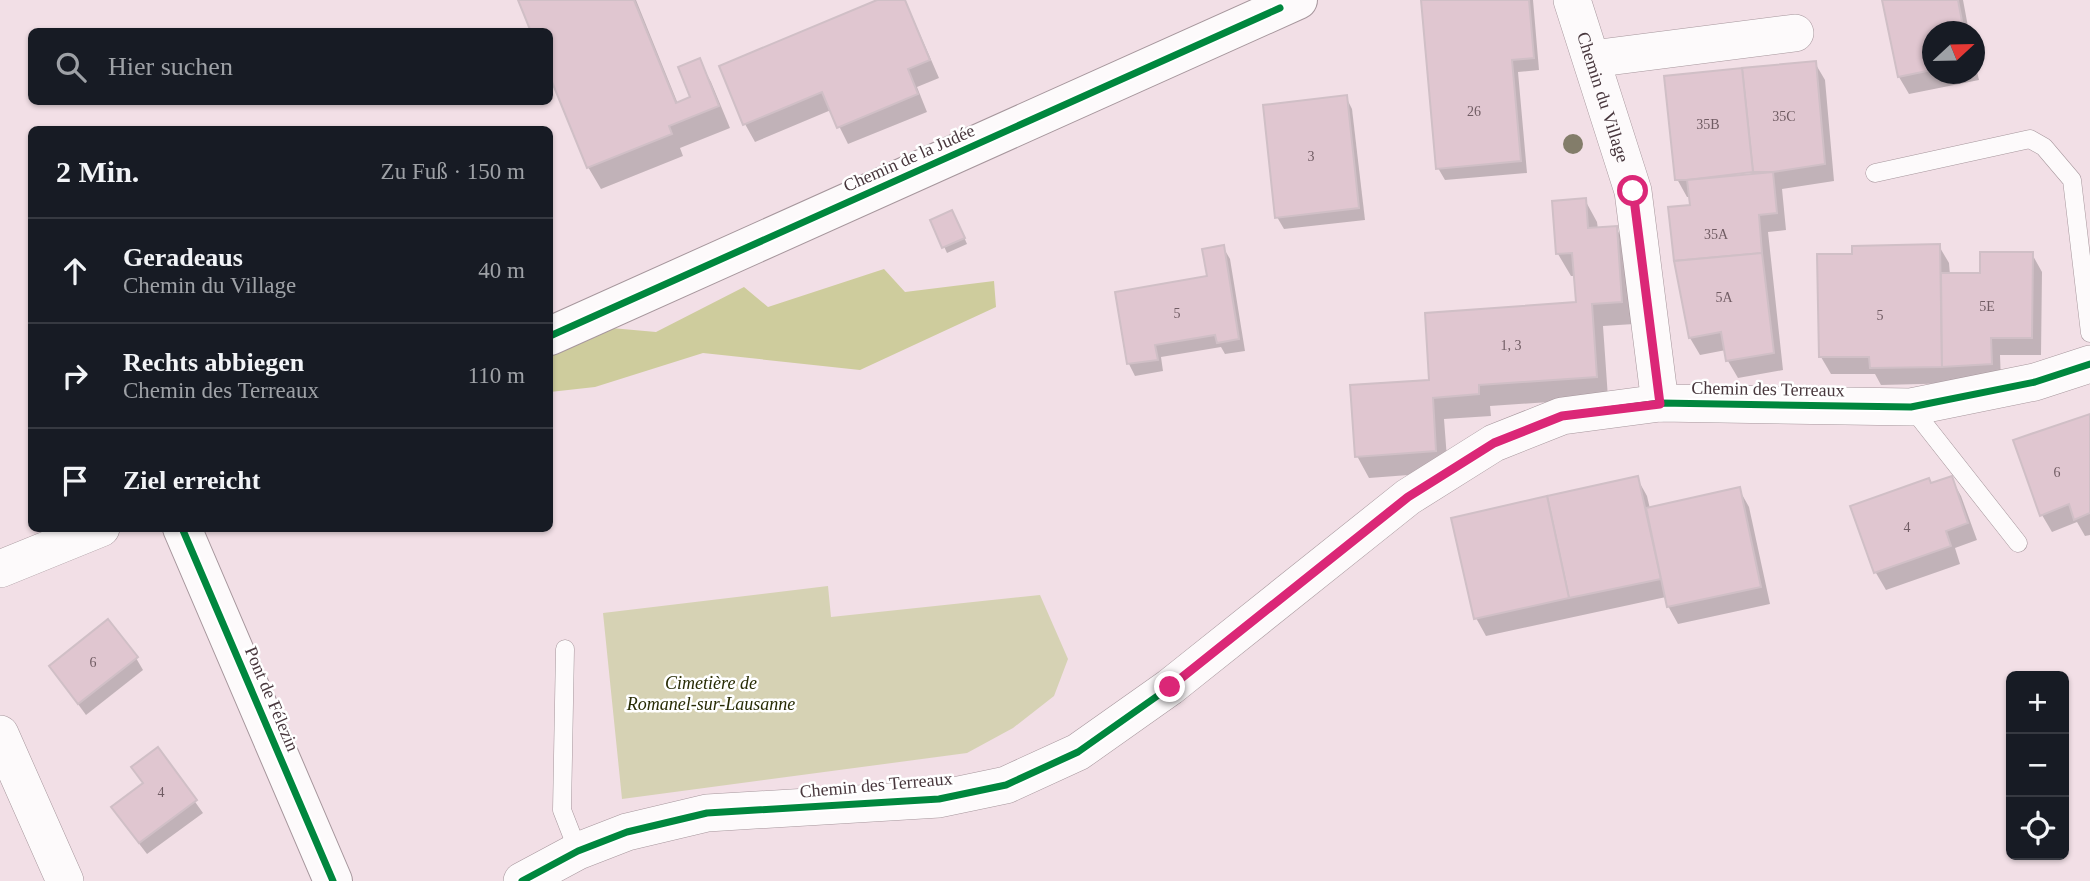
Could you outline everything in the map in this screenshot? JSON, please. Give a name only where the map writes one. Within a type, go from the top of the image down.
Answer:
[{"type":"street","name":"Chemin de la Judée","points":[[553,335],[1298,0]]},
{"type":"street","name":"Chemin du Village","points":[[1572,0],[1633,191],[1660,404]]},
{"type":"street","points":[[1591,59],[1795,33]]},
{"type":"street","name":"Chemin des Terreaux","points":[[522,881],[578,850],[627,832],[707,813],[939,799],[1006,785],[1078,752],[1170,687],[1408,497],[1494,443],[1562,416],[1660,404],[1911,407],[2035,382],[2090,364]]},
{"type":"street","points":[[0,569],[91,532]]},
{"type":"street","name":"Pont de Félezin","points":[[184,532],[333,881]]},
{"type":"street","points":[[0,734],[65,881]]},
{"type":"lane","points":[[1875,173],[2030,139],[2044,147],[2072,180],[2090,333]]},
{"type":"lane","points":[[1911,407],[2018,543]]},
{"type":"lane","points":[[565,649],[562,810],[578,850]]},
{"type":"green space","name":"Cimetière de Romanel-sur-Lausanne","points":[[828,586],[831,617],[1040,595],[1068,659],[1054,696],[1013,728],[967,753],[622,799],[603,613]]},
{"type":"shaded area","points":[[884,269],[905,292],[994,281],[996,307],[860,370],[703,353],[595,387],[553,392],[553,346],[600,327],[656,332],[744,287],[768,307]]},
{"type":"building","points":[[518,0],[634,0],[676,103],[690,97],[678,67],[700,58],[719,106],[669,126],[672,134],[587,168],[553,84],[553,28],[529,28]]},
{"type":"building","points":[[877,0],[905,0],[930,60],[908,69],[918,94],[837,128],[822,92],[743,125],[719,66]]},
{"type":"building","points":[[1421,0],[1529,0],[1534,58],[1512,60],[1521,161],[1436,169]]},
{"type":"building","points":[[1882,0],[1958,0],[1962,21],[1922,21],[1922,72],[1898,77]]},
{"type":"building","points":[[1816,61],[1825,164],[1773,172],[1753,172],[1742,68]]},
{"type":"building","points":[[1742,68],[1753,172],[1675,180],[1664,76]]},
{"type":"building","points":[[1347,95],[1359,208],[1275,218],[1263,105]]},
{"type":"building","points":[[1773,172],[1777,213],[1759,215],[1762,253],[1674,261],[1668,207],[1690,205],[1687,180]]},
{"type":"building","points":[[1586,198],[1588,228],[1617,226],[1622,302],[1592,304],[1597,377],[1479,385],[1479,394],[1433,398],[1436,451],[1355,457],[1350,385],[1429,380],[1425,313],[1576,302],[1572,253],[1556,254],[1552,201]]},
{"type":"building","points":[[952,210],[965,238],[942,248],[930,220]]},
{"type":"building","points":[[1940,244],[1942,367],[1870,368],[1869,357],[1819,357],[1817,254],[1852,254],[1852,246]]},
{"type":"building","points":[[1224,245],[1239,339],[1217,343],[1215,335],[1155,345],[1158,360],[1127,364],[1115,292],[1207,276],[1202,249]]},
{"type":"building","points":[[1980,252],[2033,252],[2032,338],[1991,338],[1992,364],[1942,367],[1941,273],[1980,273]]},
{"type":"building","points":[[1762,253],[1774,353],[1726,361],[1721,332],[1689,338],[1674,261]]},
{"type":"building","points":[[2090,414],[2090,513],[2074,520],[2069,504],[2040,516],[2013,440]]},
{"type":"building","points":[[1638,476],[1661,579],[1569,598],[1547,496]]},
{"type":"building","points":[[1952,476],[1968,523],[1946,531],[1951,546],[1874,573],[1850,506],[1929,478],[1931,483]]},
{"type":"building","points":[[1740,487],[1761,587],[1667,607],[1646,508]]},
{"type":"building","points":[[1547,496],[1569,598],[1474,619],[1451,518]]},
{"type":"building","points":[[108,619],[138,657],[78,704],[49,666]]},
{"type":"building","points":[[158,747],[197,800],[139,843],[111,807],[143,783],[131,767]]},
{"type":"cycle path","points":[[553,335],[1280,8]]},
{"type":"cycle path","points":[[522,881],[578,851],[627,832],[707,813],[939,799],[1006,785],[1078,752],[1170,687],[1408,497],[1494,443],[1562,416],[1660,403],[1911,407],[2035,382],[2090,364]]},
{"type":"cycle path","points":[[184,532],[333,881]]},
{"type":"route","points":[[1170,687],[1408,497],[1494,443],[1562,416],[1660,404],[1633,191]]}]
